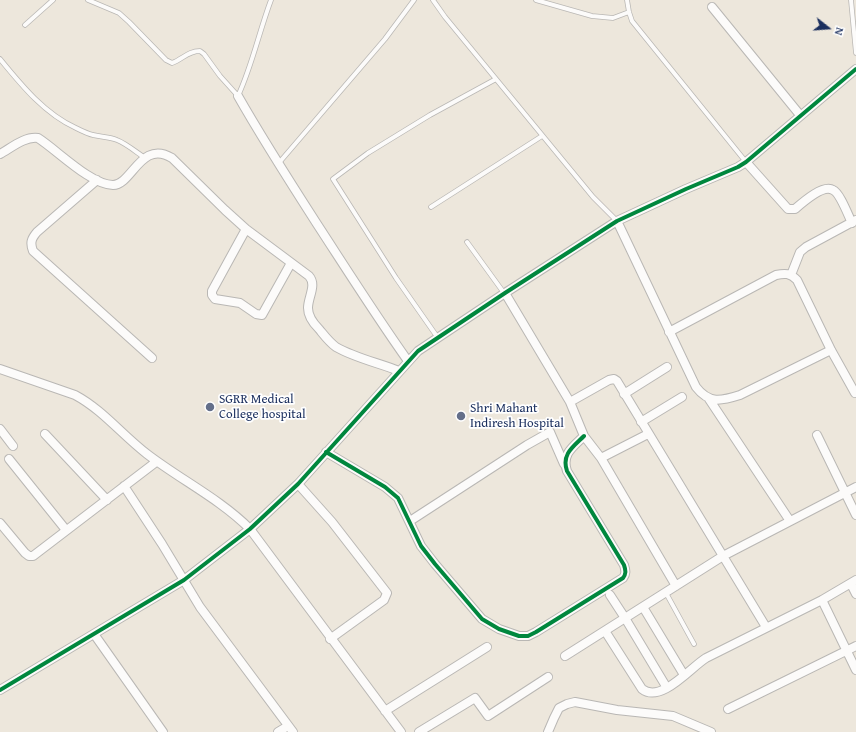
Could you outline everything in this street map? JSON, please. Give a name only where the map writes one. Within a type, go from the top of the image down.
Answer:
[{"type":"street","points":[[712,7],[800,115]]},
{"type":"street","points":[[0,690],[184,580],[250,529],[300,482],[418,351],[505,293],[618,221],[746,162],[856,68]]},
{"type":"street","points":[[238,96],[278,164],[360,291],[408,361]]},
{"type":"street","points":[[0,154],[26,139],[32,137],[38,138],[75,166],[99,181],[111,185],[120,183],[140,162],[151,155],[162,154],[172,158],[246,229],[309,276],[313,284],[308,303],[309,315],[316,327],[331,343],[350,353],[399,371]]},
{"type":"street","points":[[746,162],[788,209],[795,209],[812,196],[828,188],[833,189],[837,193],[854,222],[806,246],[800,252],[791,275]]},
{"type":"street","points":[[99,181],[37,232],[32,237],[30,245],[33,251],[152,358]]},
{"type":"street","points":[[618,221],[696,387],[709,399],[790,521]]},
{"type":"street","points":[[246,229],[212,291],[212,295],[215,298],[240,303],[256,314],[262,315],[291,263]]},
{"type":"street","points":[[670,332],[776,275],[784,273],[791,275],[797,280],[831,350],[855,393]]},
{"type":"street","points":[[505,293],[570,402],[584,436],[601,458],[676,586]]},
{"type":"street","points":[[709,399],[726,400],[740,395],[831,350]]},
{"type":"street","points":[[624,394],[667,367]]},
{"type":"street","points":[[0,369],[75,395],[86,401],[156,462],[224,506],[250,529],[330,639],[401,732]]},
{"type":"street","points":[[570,402],[609,380],[614,379],[617,381],[766,627]]},
{"type":"street","points":[[641,422],[682,397]]},
{"type":"street","points":[[0,429],[13,446]]},
{"type":"street","points":[[326,452],[392,492],[398,498],[410,521],[416,537],[427,554],[482,619],[500,629],[519,636],[528,636],[623,578],[625,575],[626,570],[624,565],[567,471],[550,432],[527,445],[410,521]]},
{"type":"street","points":[[45,434],[107,500]]},
{"type":"street","points":[[601,458],[648,434]]},
{"type":"street","points":[[817,435],[856,515]]},
{"type":"street","points":[[564,464],[568,452],[584,436]]},
{"type":"street","points":[[9,459],[66,530]]},
{"type":"street","points":[[0,523],[25,553],[33,556],[156,462]]},
{"type":"street","points":[[300,482],[387,593],[384,600],[330,639]]},
{"type":"street","points":[[124,486],[162,544],[200,607],[290,729],[278,732]]},
{"type":"street","points":[[564,656],[723,556],[856,487]]},
{"type":"street","points":[[605,631],[642,689],[649,693],[654,693],[678,682],[684,675],[706,658],[822,600],[854,582],[856,594]]},
{"type":"street","points":[[610,595],[667,688]]},
{"type":"street","points":[[822,600],[856,670]]},
{"type":"street","points":[[643,607],[684,675]]},
{"type":"street","points":[[94,634],[164,732]]},
{"type":"street","points":[[728,709],[856,646]]},
{"type":"street","points":[[385,711],[487,647]]},
{"type":"street","points":[[419,732],[475,698],[488,716],[548,677]]},
{"type":"street","points":[[548,732],[559,708],[575,702],[617,710],[673,716],[711,732]]},
{"type":"lane","points":[[25,25],[53,0]]},
{"type":"lane","points":[[88,0],[119,13],[166,60],[172,63],[180,60],[189,52],[200,51],[238,96],[245,83],[264,18],[271,0]]},
{"type":"lane","points":[[278,164],[385,39],[414,0]]},
{"type":"lane","points":[[433,0],[593,197],[618,221]]},
{"type":"lane","points":[[536,0],[592,16],[613,18],[629,12]]},
{"type":"lane","points":[[627,0],[632,21],[746,162]]},
{"type":"lane","points":[[851,0],[856,54]]},
{"type":"lane","points":[[0,59],[14,77],[56,118],[92,135],[116,139],[126,144],[145,159]]},
{"type":"lane","points":[[438,338],[396,278],[333,179],[381,146],[430,116],[496,79]]},
{"type":"lane","points":[[431,207],[542,136]]},
{"type":"lane","points":[[467,242],[505,293]]},
{"type":"lane","points":[[666,593],[694,644]]},
{"type":"cycle path","points":[[0,690],[184,580],[250,529],[298,484],[418,351],[617,221],[738,167],[746,162],[856,69]]},
{"type":"cycle path","points":[[326,452],[385,487],[398,498],[421,546],[482,619],[499,629],[519,636],[528,636],[623,578],[625,574],[624,565],[567,471],[567,455],[584,436]]},
{"type":"place","name":"SGRR Medical College hospital","points":[[210,407]]},
{"type":"place","name":"Shri Mahant Indiresh Hospital","points":[[461,416]]}]
